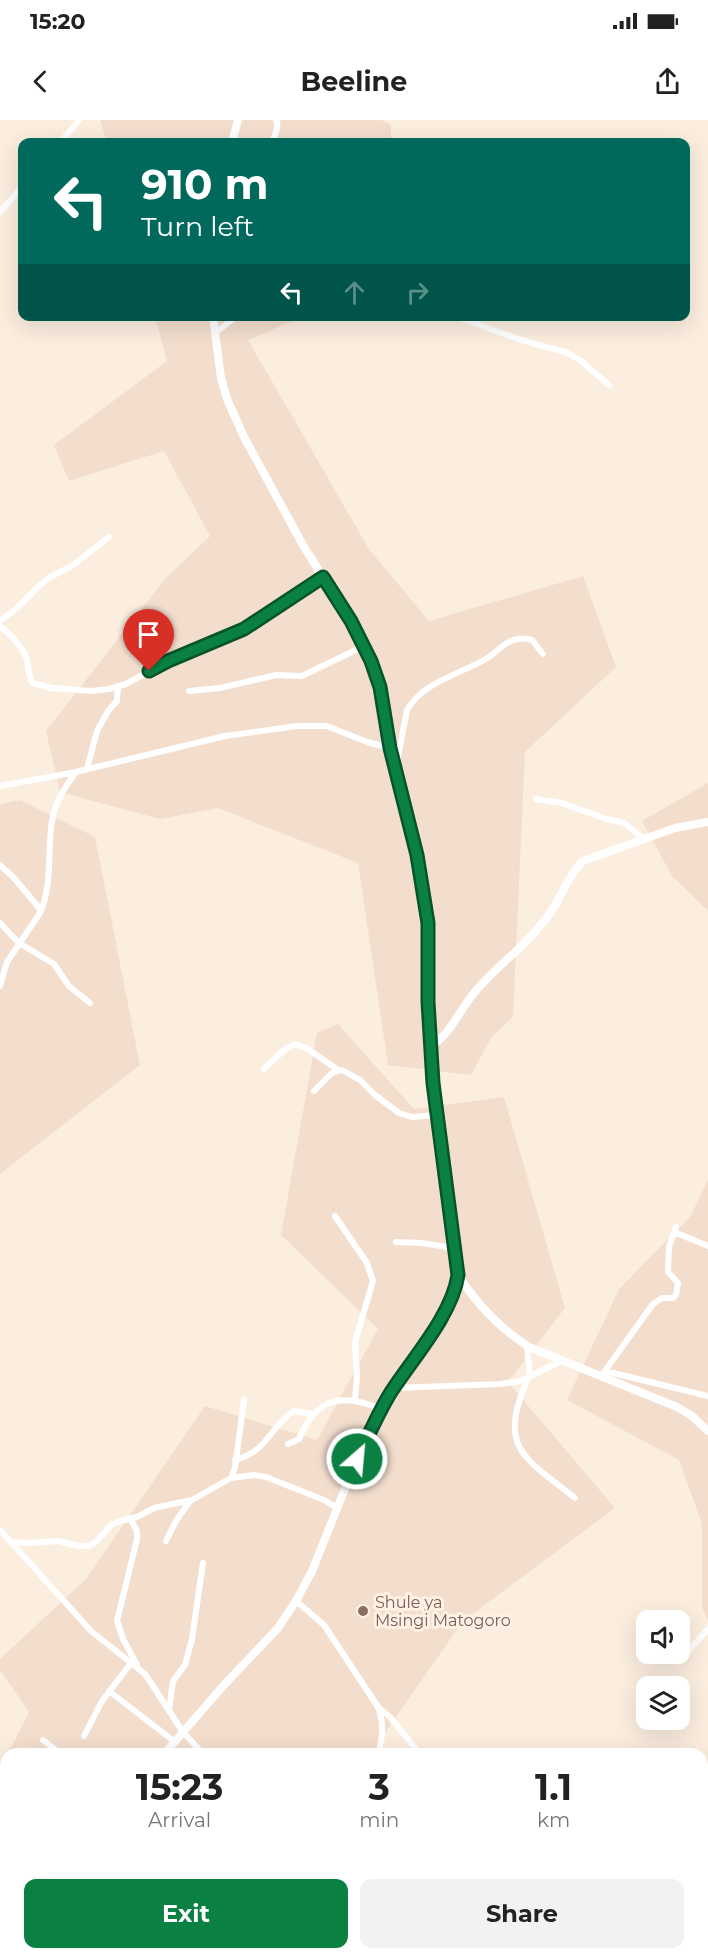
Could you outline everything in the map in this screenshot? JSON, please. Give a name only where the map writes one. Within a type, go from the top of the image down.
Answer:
[{"type":"street","points":[[64,138],[79,120]]},
{"type":"street","points":[[233,138],[238,120]]},
{"type":"street","points":[[274,138],[278,123],[276,120]]},
{"type":"street","points":[[0,212],[18,192]]},
{"type":"street","points":[[170,1748],[224,1685],[278,1628],[296,1601],[312,1571],[357,1459],[394,1388],[445,1312],[456,1290],[458,1275],[436,1115],[430,1047],[428,923],[417,855],[390,748],[380,687],[364,646],[351,621],[252,455],[227,399],[221,378],[214,321]]},
{"type":"street","points":[[215,333],[231,321]]},
{"type":"street","points":[[469,321],[518,339],[568,353],[581,361],[609,386]]},
{"type":"street","points":[[0,621],[40,585],[72,566],[109,537]]},
{"type":"street","points":[[0,626],[15,639],[20,647],[33,683],[51,688],[91,691],[126,684],[168,661],[244,629],[323,577]]},
{"type":"street","points":[[395,768],[406,710],[425,692],[444,679],[485,659],[518,639],[532,640],[543,654]]},
{"type":"street","points":[[189,691],[220,688],[276,675],[302,676],[364,646]]},
{"type":"street","points":[[87,769],[97,731],[108,711],[117,701],[118,686]]},
{"type":"street","points":[[0,786],[87,769],[225,736],[297,726],[327,726],[367,742],[390,748]]},
{"type":"street","points":[[0,986],[7,962],[42,910],[47,890],[52,821],[56,804],[76,771]]},
{"type":"street","points":[[536,799],[562,803],[624,823],[644,839]]},
{"type":"street","points":[[430,1047],[446,1034],[472,995],[541,925],[576,868],[583,861],[675,828],[708,822]]},
{"type":"street","points":[[0,865],[42,910]]},
{"type":"street","points":[[0,922],[19,943],[54,964],[69,986],[90,1003]]},
{"type":"street","points":[[264,1069],[284,1050],[295,1044],[308,1049],[338,1070],[360,1080],[399,1113],[412,1117],[436,1115]]},
{"type":"street","points":[[314,1091],[338,1070]]},
{"type":"street","points":[[335,1216],[367,1263],[373,1281],[356,1342],[355,1400]]},
{"type":"street","points":[[604,1373],[653,1304],[662,1298],[673,1298],[676,1295],[678,1282],[668,1272],[669,1246],[675,1230],[708,1246]]},
{"type":"street","points":[[396,1242],[454,1248]]},
{"type":"street","points":[[458,1275],[477,1300],[526,1346],[562,1361],[604,1373],[652,1381],[708,1396]]},
{"type":"street","points":[[526,1346],[529,1378],[514,1418],[513,1428],[518,1448],[540,1470],[575,1498]]},
{"type":"street","points":[[394,1388],[501,1384],[529,1378],[562,1361]]},
{"type":"street","points":[[604,1373],[677,1407],[692,1416],[708,1431]]},
{"type":"street","points":[[231,1478],[244,1400]]},
{"type":"street","points":[[288,1444],[299,1439],[313,1414],[333,1402],[355,1400],[382,1409]]},
{"type":"street","points":[[235,1460],[255,1452],[278,1424],[294,1411],[313,1414]]},
{"type":"street","points":[[11,1542],[58,1540],[78,1546],[89,1546],[96,1542],[111,1525],[139,1516],[154,1508],[190,1501],[231,1478],[254,1475],[266,1477],[324,1500],[337,1508]]},
{"type":"street","points":[[166,1541],[190,1501]]},
{"type":"street","points":[[130,1518],[137,1531],[137,1539],[117,1621],[123,1639],[138,1668],[183,1732],[198,1748]]},
{"type":"street","points":[[1,1531],[91,1631],[138,1668]]},
{"type":"street","points":[[169,1710],[173,1681],[185,1665],[192,1639],[203,1563]]},
{"type":"street","points":[[296,1601],[324,1625],[378,1707],[383,1730],[379,1748]]},
{"type":"street","points":[[690,1649],[708,1629]]},
{"type":"street","points":[[84,1736],[109,1691],[131,1663]]},
{"type":"street","points":[[109,1691],[175,1742]]},
{"type":"street","points":[[378,1707],[390,1717],[415,1748]]},
{"type":"street","points":[[43,1740],[53,1748]]},
{"type":"shaded area","points":[[100,120],[382,120],[391,125],[391,138],[106,138]]},
{"type":"shaded area","points":[[156,321],[293,321],[248,340],[369,549],[429,621],[583,576],[616,667],[525,752],[513,1017],[491,1038],[471,1075],[388,1065],[358,863],[218,808],[160,819],[60,792],[46,731],[165,579],[210,536],[164,451],[69,481],[54,445],[167,361]]},
{"type":"shaded area","points":[[708,783],[708,911],[672,876],[642,821]]},
{"type":"shaded area","points":[[20,800],[95,837],[140,1065],[0,1174],[0,804]]},
{"type":"shaded area","points":[[338,1024],[414,1109],[504,1097],[565,1308],[508,1382],[615,1508],[463,1621],[382,1737],[379,1748],[11,1748],[29,1712],[0,1670],[0,1659],[86,1579],[205,1406],[317,1440],[378,1329],[281,1235],[317,1033]]},
{"type":"shaded area","points":[[708,1180],[708,1620],[702,1608],[702,1524],[679,1460],[567,1400],[619,1289],[690,1217]]},
{"type":"place","name":"Shule ya Msingi Matogoro","points":[[363,1611]]},
{"type":"route","points":[[149,671],[244,629],[323,577],[351,621],[371,661],[380,687],[390,748],[417,855],[428,923],[428,1002],[433,1083],[458,1275],[452,1300],[390,1394],[357,1459]]}]
